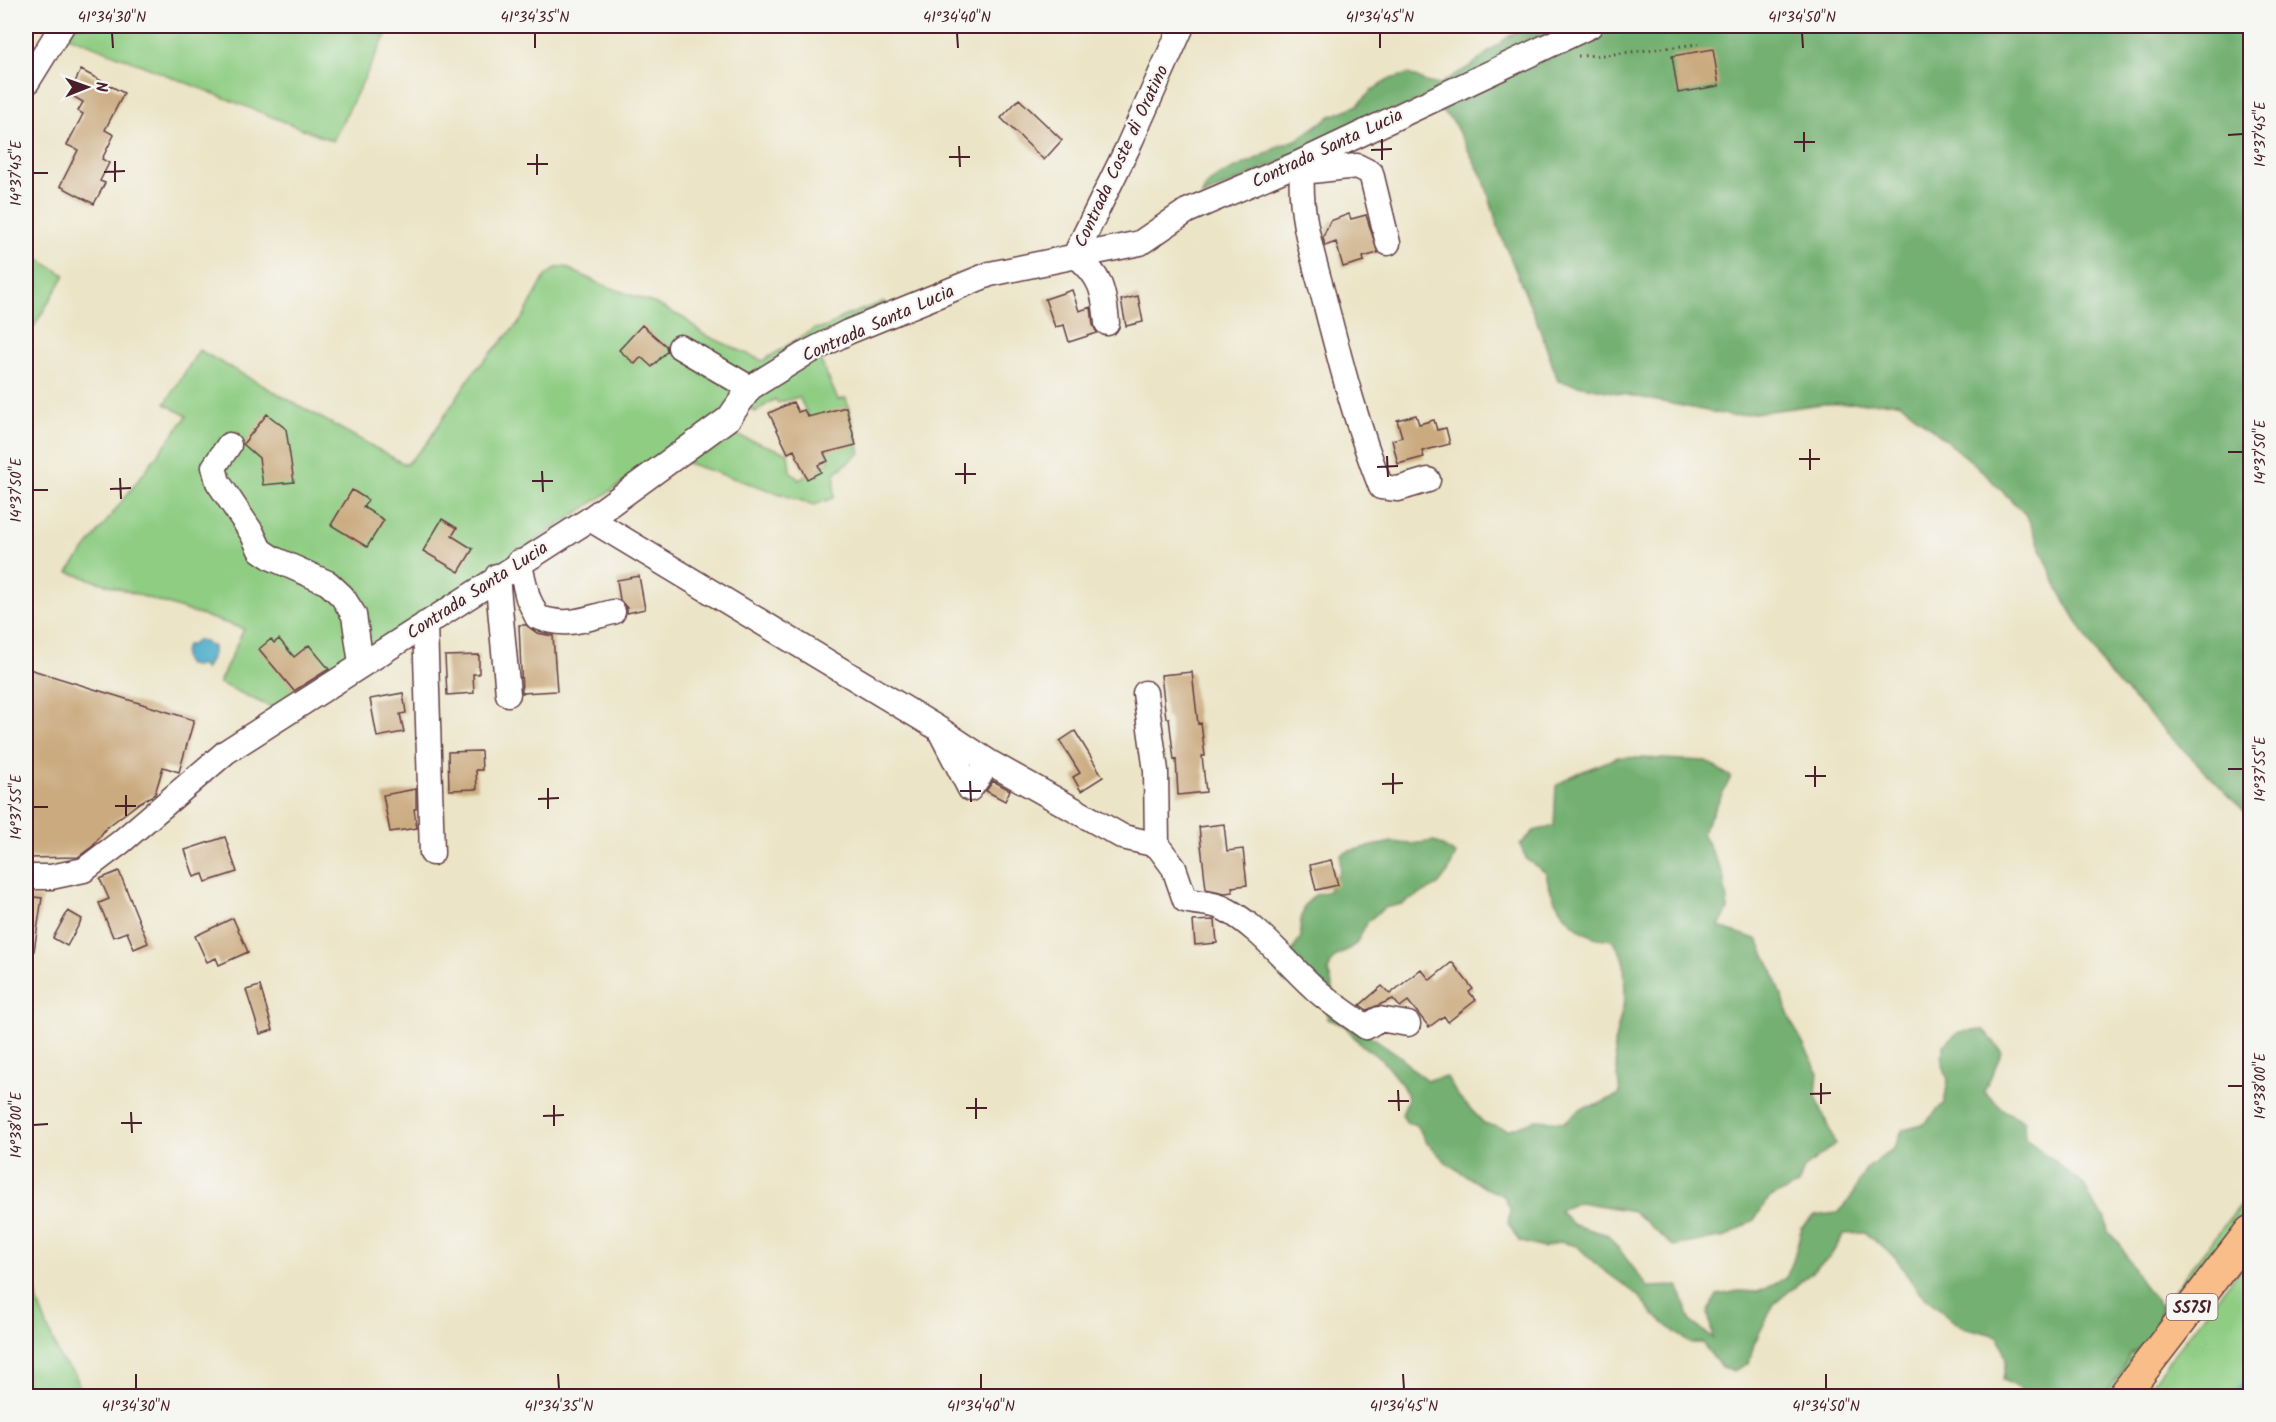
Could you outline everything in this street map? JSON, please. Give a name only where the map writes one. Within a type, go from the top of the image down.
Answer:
[{"type":"main road","name":"SS751","points":[[2128,1390],[2250,1231]]},
{"type":"street","points":[[26,84],[62,26]]},
{"type":"street","name":"Contrada Coste di Oratino","points":[[1075,255],[1127,149],[1182,26]]},
{"type":"street","name":"Contrada Santa Lucia","points":[[26,877],[51,877],[84,870],[121,842],[226,752],[497,576],[590,519],[729,418],[750,388],[803,355],[870,323],[990,274],[1140,243],[1187,211],[1300,168],[1590,26]]},
{"type":"street","points":[[1388,243],[1371,173],[1357,166],[1300,168],[1300,197],[1307,231],[1345,380],[1381,487],[1398,489],[1428,480]]},
{"type":"street","points":[[1075,255],[1093,269],[1105,298],[1107,323]]},
{"type":"street","points":[[680,347],[750,388]]},
{"type":"street","points":[[229,445],[214,467],[218,482],[252,533],[260,550],[272,558],[328,583],[342,596],[354,615],[361,664]]},
{"type":"street","points":[[590,519],[939,729],[989,762],[1123,837],[1157,844]]},
{"type":"street","points":[[519,562],[528,598],[537,617],[567,624],[614,612]]},
{"type":"street","points":[[497,576],[508,694]]},
{"type":"street","points":[[425,624],[432,853]]},
{"type":"street","points":[[1145,693],[1156,771],[1157,844],[1174,868],[1185,900],[1212,904],[1225,909],[1253,930],[1313,988],[1366,1027],[1379,1019],[1408,1024]]},
{"type":"street","points":[[939,729],[970,789],[989,762]]},
{"type":"path","points":[[1538,51],[1558,56],[1605,55],[1698,44]]},
{"type":"green space","points":[[74,26],[357,26],[386,35],[333,141],[68,36]]},
{"type":"green space","points":[[1529,26],[2250,26],[2250,817],[2107,672],[2059,591],[2027,516],[1977,466],[1899,402],[1822,404],[1732,416],[1558,381],[1540,329],[1500,233],[1484,180],[1452,120],[1442,112],[1419,100],[1201,197],[1206,186],[1216,177],[1296,140],[1329,117],[1358,105],[1372,90],[1390,79],[1409,74],[1439,85],[1472,65],[1508,37]]},
{"type":"green space","points":[[26,252],[65,275],[26,340]]},
{"type":"green space","points":[[565,267],[598,283],[656,304],[685,319],[703,334],[763,361],[814,329],[828,327],[843,317],[883,302],[890,306],[538,539],[275,709],[219,683],[244,629],[68,572],[187,416],[165,404],[199,350],[406,465],[427,443],[472,374],[522,319],[545,277],[556,268]]},
{"type":"green space","points":[[819,357],[838,400],[846,398],[860,453],[835,473],[834,498],[814,505],[684,462],[722,434],[730,433],[788,453],[790,471],[799,480],[830,461],[799,397],[778,403],[775,399],[755,412],[748,404],[767,385]]},
{"type":"green space","points":[[1618,757],[1706,761],[1731,777],[1702,833],[1723,874],[1728,909],[1719,927],[1757,939],[1774,974],[1791,1021],[1818,1072],[1816,1096],[1835,1144],[1804,1169],[1798,1185],[1769,1198],[1754,1220],[1726,1237],[1673,1246],[1633,1211],[1579,1202],[1559,1210],[1574,1225],[1608,1235],[1648,1287],[1678,1286],[1691,1322],[1713,1338],[1708,1312],[1717,1295],[1739,1291],[1758,1292],[1786,1278],[1802,1227],[1814,1216],[1837,1213],[1850,1199],[1865,1170],[1894,1148],[1903,1129],[1924,1124],[1944,1103],[1948,1081],[1942,1062],[1943,1045],[1959,1032],[1984,1030],[2002,1052],[1984,1092],[2005,1111],[2024,1121],[2025,1138],[2084,1185],[2095,1207],[2106,1218],[2108,1232],[2119,1243],[2142,1283],[2161,1306],[2153,1335],[2129,1354],[2122,1372],[2103,1396],[2030,1396],[2003,1380],[2006,1358],[1998,1336],[1959,1326],[1917,1290],[1896,1258],[1865,1233],[1844,1234],[1830,1257],[1774,1304],[1754,1344],[1749,1363],[1734,1371],[1722,1368],[1702,1343],[1691,1343],[1676,1333],[1654,1315],[1639,1296],[1598,1266],[1577,1246],[1560,1242],[1543,1248],[1519,1241],[1508,1223],[1510,1209],[1504,1196],[1484,1187],[1448,1164],[1426,1142],[1417,1125],[1407,1123],[1402,1115],[1408,1098],[1402,1085],[1381,1059],[1361,1045],[1345,1026],[1328,1019],[1326,1004],[1296,983],[1285,983],[1278,974],[1301,937],[1300,924],[1305,905],[1315,895],[1329,891],[1331,882],[1339,874],[1341,855],[1349,851],[1392,842],[1411,844],[1434,841],[1456,854],[1448,872],[1438,885],[1402,904],[1384,908],[1367,922],[1356,944],[1333,959],[1328,971],[1336,1000],[1362,1030],[1400,1056],[1427,1080],[1447,1077],[1457,1095],[1484,1123],[1508,1130],[1536,1120],[1565,1122],[1581,1108],[1597,1105],[1620,1094],[1614,1044],[1625,998],[1624,959],[1613,940],[1591,936],[1580,930],[1566,916],[1555,900],[1546,873],[1527,860],[1520,845],[1534,831],[1554,826],[1556,786],[1571,776]]},
{"type":"green space","points":[[2250,1193],[2250,1216],[2126,1377],[2146,1391],[2250,1256],[2250,1396],[2103,1396],[2122,1372],[2129,1354],[2148,1341],[2156,1329],[2161,1306]]},
{"type":"green space","points":[[26,1261],[32,1274],[38,1303],[61,1360],[75,1374],[83,1396],[26,1396]]},
{"type":"water","points":[[196,641],[203,641],[213,647],[213,654],[205,670],[200,664],[188,665],[184,657],[187,645],[192,645]]},
{"type":"building","points":[[1713,49],[1719,86],[1678,93],[1672,56]]},
{"type":"building","points":[[81,70],[124,93],[105,130],[114,135],[102,159],[109,163],[100,181],[105,183],[94,204],[60,186],[78,150],[67,145],[83,114],[78,111],[83,102],[69,94]]},
{"type":"building","points":[[1019,99],[1062,140],[1044,160],[1001,118]]},
{"type":"building","points":[[1349,214],[1351,219],[1366,215],[1378,253],[1363,257],[1364,261],[1343,267],[1336,242],[1325,246],[1323,237],[1330,221]]},
{"type":"building","points":[[1072,290],[1079,311],[1091,307],[1093,325],[1097,333],[1069,342],[1064,325],[1055,327],[1045,299]]},
{"type":"building","points":[[1138,296],[1143,322],[1126,326],[1121,300]]},
{"type":"building","points":[[642,325],[666,346],[667,351],[652,367],[641,357],[635,364],[619,350]]},
{"type":"building","points":[[793,402],[798,412],[804,410],[808,417],[846,407],[856,445],[824,453],[828,461],[818,465],[821,472],[807,479],[794,450],[788,453],[769,413]]},
{"type":"building","points":[[267,414],[286,429],[294,482],[263,485],[259,458],[243,444]]},
{"type":"building","points":[[1416,415],[1419,424],[1434,420],[1437,430],[1446,428],[1450,444],[1422,451],[1424,457],[1398,464],[1392,440],[1402,437],[1397,420]]},
{"type":"building","points":[[352,490],[368,500],[363,507],[384,520],[367,547],[331,525]]},
{"type":"building","points":[[442,519],[457,528],[452,536],[473,549],[459,572],[423,551]]},
{"type":"building","points":[[639,576],[645,609],[627,613],[627,608],[620,600],[617,580]]},
{"type":"building","points":[[519,625],[526,625],[537,633],[553,636],[557,691],[522,693]]},
{"type":"building","points":[[271,639],[274,643],[279,639],[294,657],[309,645],[329,669],[294,691],[259,649]]},
{"type":"building","points":[[479,655],[479,674],[473,674],[474,693],[447,695],[445,656]]},
{"type":"building","points":[[26,668],[194,720],[179,772],[163,767],[155,794],[106,828],[93,846],[78,857],[26,858]]},
{"type":"building","points":[[1192,672],[1198,724],[1201,723],[1205,756],[1202,756],[1206,792],[1178,795],[1176,759],[1174,760],[1169,718],[1166,718],[1161,675]]},
{"type":"building","points":[[403,693],[406,713],[400,714],[404,732],[377,737],[370,699]]},
{"type":"building","points":[[1075,731],[1103,777],[1081,791],[1073,777],[1080,773],[1060,741]]},
{"type":"building","points":[[481,751],[482,770],[476,770],[477,789],[449,790],[448,752]]},
{"type":"building","points":[[993,781],[1010,790],[1005,801],[986,791]]},
{"type":"building","points":[[416,789],[416,809],[414,809],[417,828],[390,832],[383,795]]},
{"type":"building","points":[[1224,824],[1227,851],[1243,849],[1247,885],[1232,887],[1233,892],[1225,893],[1206,889],[1199,827]]},
{"type":"building","points":[[225,837],[237,872],[206,882],[203,874],[194,877],[185,850]]},
{"type":"building","points":[[1331,860],[1338,885],[1316,890],[1310,865]]},
{"type":"building","points":[[119,871],[148,943],[134,949],[127,932],[113,937],[99,903],[109,899],[100,879]]},
{"type":"building","points":[[26,896],[42,898],[34,951],[26,951]]},
{"type":"building","points":[[68,911],[82,919],[67,946],[53,938]]},
{"type":"building","points":[[233,918],[248,952],[219,965],[216,958],[207,962],[195,936]]},
{"type":"building","points":[[1215,920],[1217,943],[1195,945],[1193,921]]},
{"type":"building","points":[[1452,962],[1473,989],[1469,992],[1476,1000],[1448,1022],[1444,1016],[1429,1027],[1408,1001],[1400,1007],[1393,999],[1367,1010],[1360,1005],[1382,986],[1390,994],[1421,969],[1430,980]]},
{"type":"building","points":[[260,986],[273,1030],[260,1034],[246,990]]},
{"type":"waterway","points":[[2233,1396],[2250,1376]]}]
